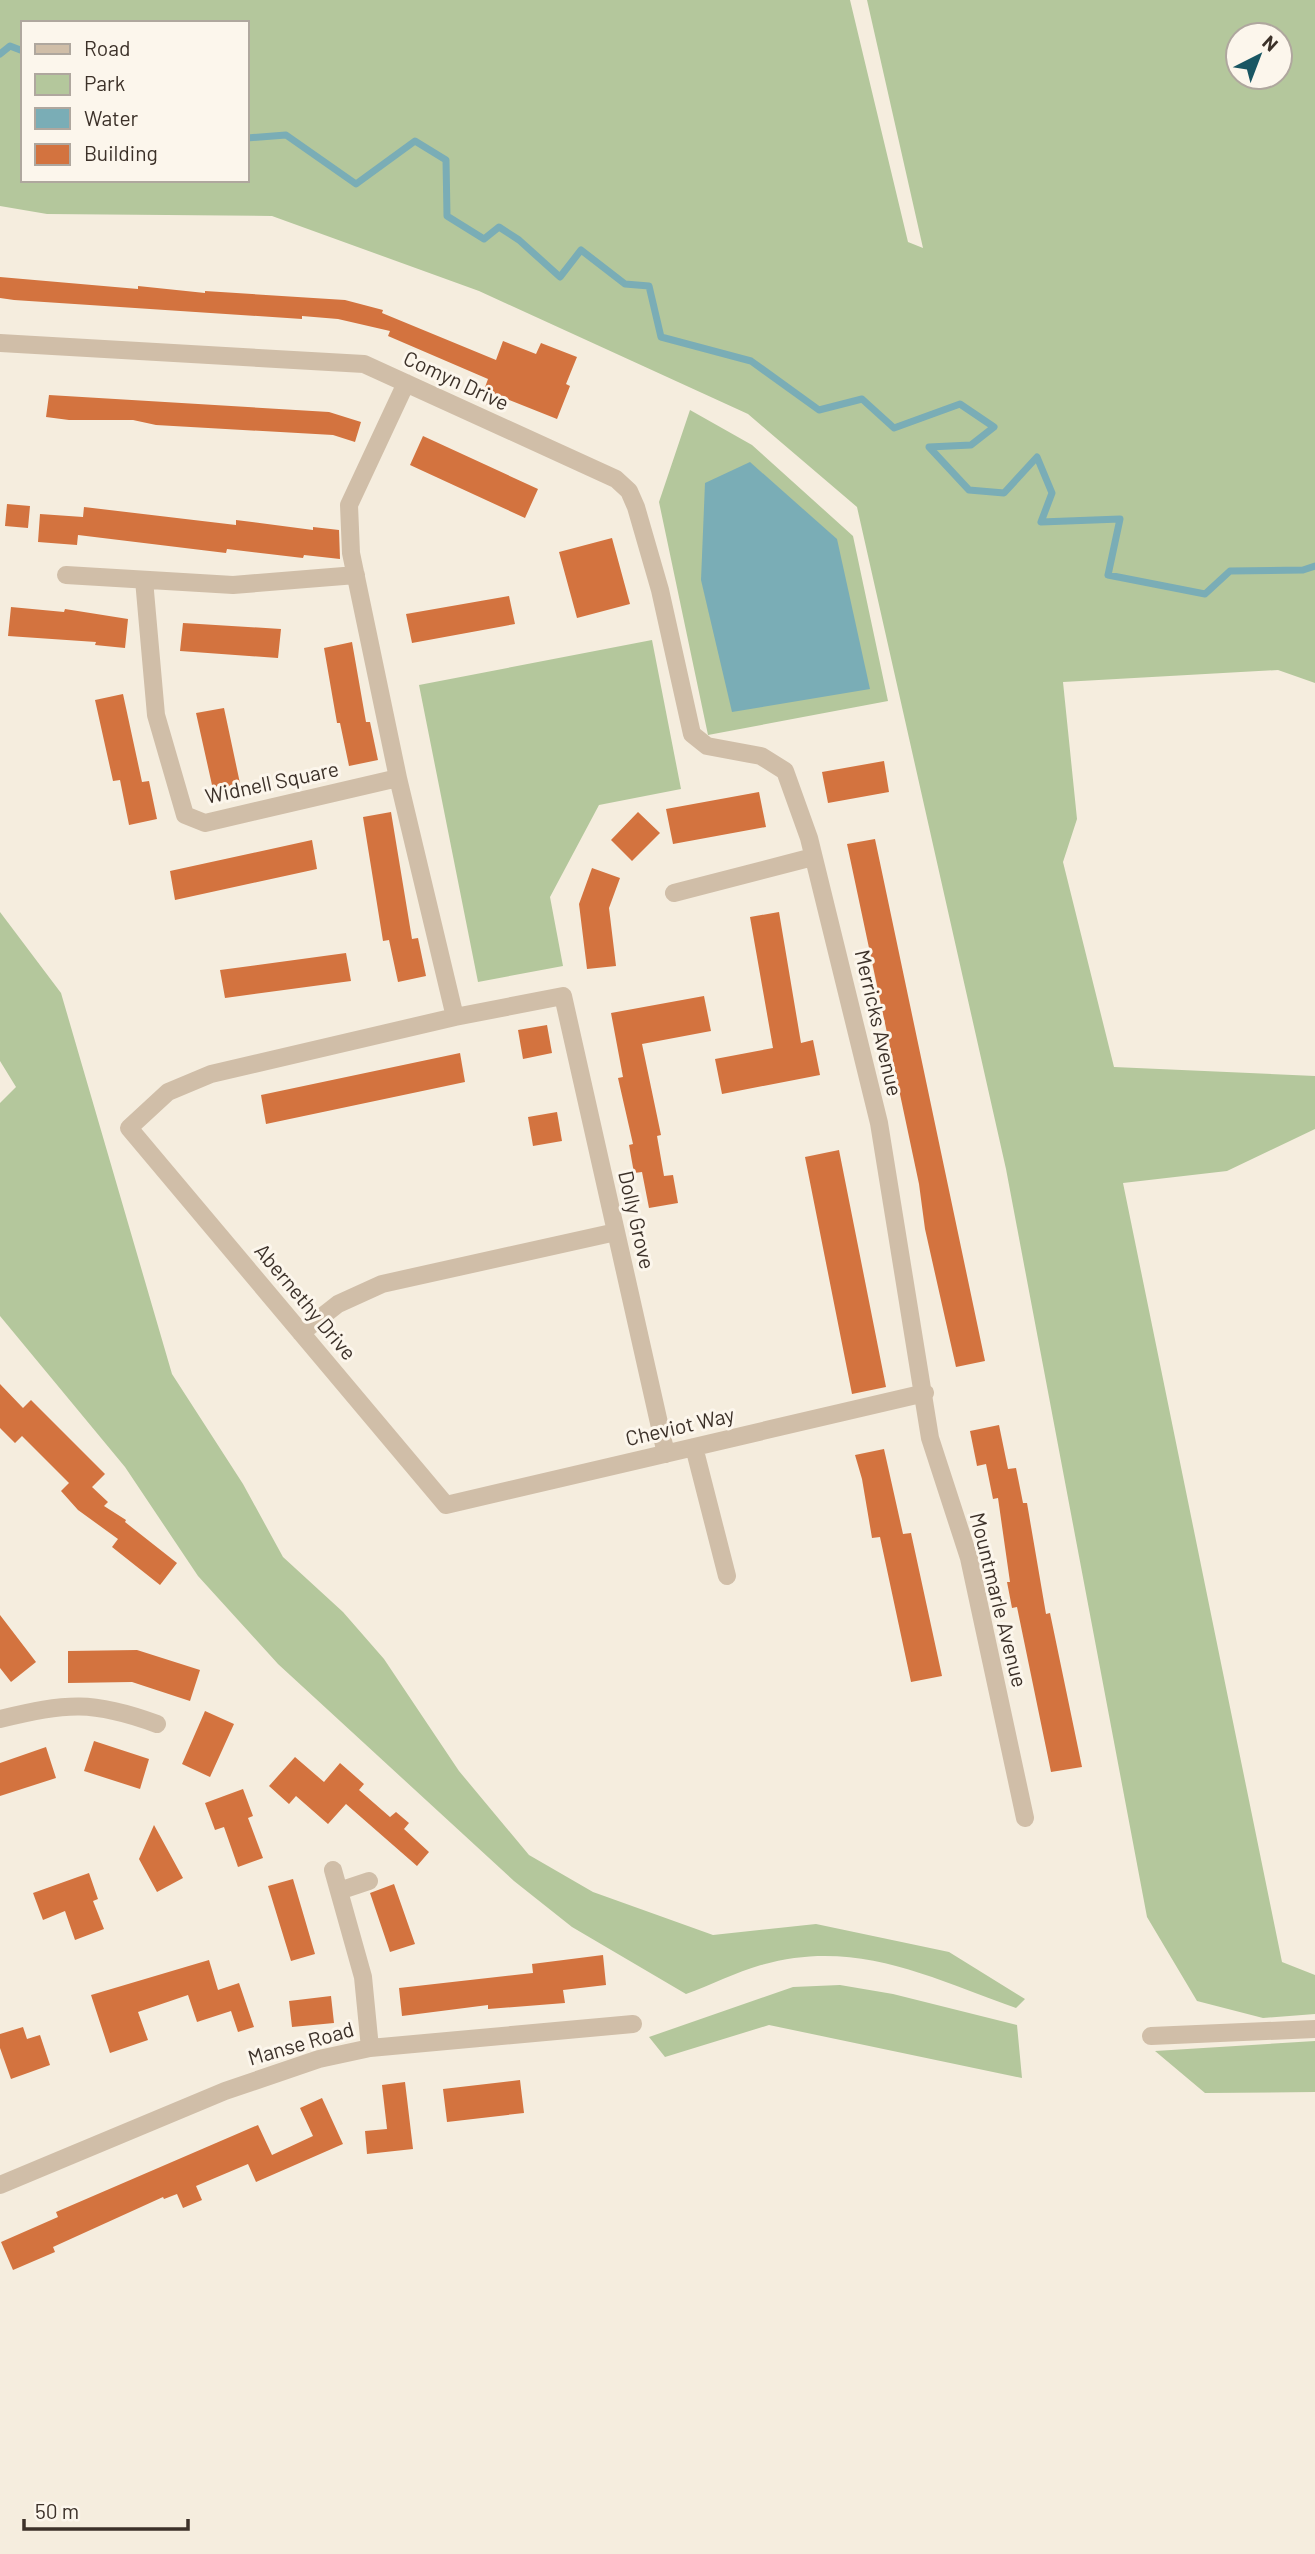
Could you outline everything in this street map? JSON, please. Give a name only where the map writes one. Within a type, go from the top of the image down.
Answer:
[{"type":"street","name":"Comyn Drive","points":[[0,343],[364,364],[616,480],[629,491],[660,590],[692,734]]},
{"type":"street","points":[[406,383],[349,505],[351,553],[398,778],[455,1017]]},
{"type":"street","points":[[66,575],[233,585],[356,575]]},
{"type":"street","name":"Widnell Square","points":[[144,580],[156,715],[185,815],[205,823],[398,778]]},
{"type":"street","name":"Merricks Avenue","points":[[692,734],[707,747],[761,756],[785,771],[813,857],[879,1124],[925,1393]]},
{"type":"street","points":[[674,893],[813,857]]},
{"type":"street","name":"Dolly Grove","points":[[455,1017],[563,996],[666,1454]]},
{"type":"street","name":"Abernethy Drive","points":[[446,1505],[129,1128],[168,1092],[211,1074],[455,1017]]},
{"type":"street","points":[[301,1333],[338,1304],[382,1284],[616,1232]]},
{"type":"street","name":"Cheviot Way","points":[[446,1505],[925,1393]]},
{"type":"street","name":"Mountmarle Avenue","points":[[925,1393],[930,1438],[969,1558],[1025,1818]]},
{"type":"street","points":[[694,1447],[727,1576]]},
{"type":"street","points":[[0,1719],[57,1706],[113,1708],[158,1724]]},
{"type":"street","points":[[333,1870],[363,1976],[370,2049]]},
{"type":"street","points":[[338,1891],[369,1881]]},
{"type":"street","name":"Manse Road","points":[[0,2185],[225,2091],[319,2059],[370,2049],[633,2024]]},
{"type":"street","points":[[1151,2036],[1315,2029]]},
{"type":"green space","points":[[0,0],[850,0],[908,242],[923,248],[867,0],[1315,0],[1315,683],[1278,670],[1063,682],[1077,819],[1063,862],[1114,1067],[1315,1076],[1315,1129],[1227,1171],[1123,1183],[1282,1962],[1315,1975],[1315,2014],[1263,2018],[1197,2001],[1147,1917],[1006,1169],[857,507],[748,414],[479,291],[272,216],[47,214],[0,206]]},
{"type":"green space","points":[[690,410],[752,445],[853,536],[888,701],[708,735],[659,502]]},
{"type":"green space","points":[[652,640],[681,789],[599,805],[550,897],[563,966],[478,982],[419,685]]},
{"type":"green space","points":[[0,912],[61,993],[172,1374],[243,1484],[283,1557],[343,1612],[384,1659],[459,1771],[529,1855],[593,1892],[713,1935],[816,1924],[949,1952],[1025,1999],[1016,2008],[892,1965],[829,1956],[796,1958],[761,1965],[686,1994],[572,1927],[514,1881],[278,1664],[198,1576],[125,1467],[0,1316],[0,1103],[16,1087],[0,1061]]},
{"type":"green space","points":[[840,1985],[893,1994],[1017,2025],[1022,2078],[769,2025],[665,2057],[649,2037],[793,1987]]},
{"type":"green space","points":[[1315,2041],[1315,2092],[1205,2093],[1155,2051]]},
{"type":"water","points":[[750,462],[837,539],[870,689],[732,712],[701,580],[705,483]]},
{"type":"building","points":[[0,277],[138,289],[138,286],[205,293],[345,300],[383,310],[382,313],[496,360],[503,341],[536,354],[541,343],[577,357],[566,384],[570,386],[557,419],[484,390],[488,379],[388,336],[390,331],[338,319],[302,316],[302,319],[14,300],[0,298]]},
{"type":"building","points":[[49,395],[329,412],[361,422],[355,442],[333,435],[156,425],[133,420],[69,420],[46,417]]},
{"type":"building","points":[[423,436],[538,489],[525,518],[410,465]]},
{"type":"building","points":[[7,504],[30,506],[28,528],[5,526]]},
{"type":"building","points":[[84,507],[236,525],[236,520],[313,530],[313,527],[339,530],[340,559],[304,555],[303,558],[227,549],[226,553],[78,535],[77,545],[38,542],[40,514],[83,517]]},
{"type":"building","points":[[612,538],[630,604],[577,618],[559,552]]},
{"type":"building","points":[[509,596],[515,624],[412,643],[406,614]]},
{"type":"building","points":[[11,607],[64,612],[65,609],[128,619],[125,648],[95,645],[96,642],[8,636]]},
{"type":"building","points":[[183,623],[281,629],[278,658],[180,651]]},
{"type":"building","points":[[352,642],[366,722],[370,722],[378,760],[349,766],[340,723],[337,723],[324,648]]},
{"type":"building","points":[[123,694],[142,782],[149,781],[157,819],[129,825],[120,780],[113,781],[95,700]]},
{"type":"building","points":[[224,708],[241,788],[214,794],[196,713]]},
{"type":"building","points":[[884,761],[889,792],[828,803],[822,772]]},
{"type":"building","points":[[759,792],[766,827],[673,844],[666,809]]},
{"type":"building","points":[[391,812],[412,939],[418,938],[426,976],[398,982],[389,940],[383,941],[363,817]]},
{"type":"building","points":[[638,812],[660,833],[632,861],[611,840]]},
{"type":"building","points":[[875,839],[985,1361],[956,1367],[925,1229],[919,1184],[847,844]]},
{"type":"building","points":[[312,840],[317,869],[175,900],[170,871]]},
{"type":"building","points":[[592,868],[620,878],[609,908],[616,966],[587,969],[579,904]]},
{"type":"building","points":[[779,912],[801,1043],[813,1040],[820,1075],[722,1094],[715,1059],[773,1048],[750,917]]},
{"type":"building","points":[[346,953],[351,981],[225,998],[220,970]]},
{"type":"building","points":[[704,996],[711,1031],[642,1044],[661,1135],[657,1136],[664,1176],[673,1175],[678,1203],[649,1208],[642,1172],[634,1173],[629,1145],[633,1144],[618,1078],[623,1077],[611,1013]]},
{"type":"building","points":[[547,1025],[552,1053],[523,1059],[518,1030]]},
{"type":"building","points":[[460,1053],[465,1082],[266,1124],[261,1095]]},
{"type":"building","points":[[557,1112],[562,1141],[533,1146],[528,1117]]},
{"type":"building","points":[[839,1150],[886,1387],[852,1394],[805,1157]]},
{"type":"building","points":[[0,1384],[23,1408],[31,1400],[105,1474],[92,1487],[108,1502],[104,1506],[126,1520],[125,1522],[177,1563],[160,1585],[112,1547],[118,1539],[78,1510],[61,1491],[69,1483],[22,1436],[15,1443],[0,1428]]},
{"type":"building","points":[[999,1425],[1008,1469],[1016,1468],[1023,1503],[1027,1503],[1046,1614],[1050,1613],[1082,1767],[1051,1772],[1017,1607],[1012,1608],[998,1498],[993,1499],[986,1464],[977,1466],[970,1431]]},
{"type":"building","points":[[884,1449],[903,1534],[911,1533],[942,1676],[911,1682],[880,1537],[872,1538],[855,1455]]},
{"type":"building","points":[[0,1615],[36,1662],[11,1682],[0,1668]]},
{"type":"building","points":[[137,1650],[200,1670],[190,1701],[132,1682],[68,1683],[68,1651]]},
{"type":"building","points":[[205,1711],[234,1724],[210,1777],[182,1764]]},
{"type":"building","points":[[94,1741],[149,1759],[140,1789],[84,1771]]},
{"type":"building","points":[[46,1747],[56,1778],[0,1796],[0,1763]]},
{"type":"building","points":[[295,1757],[324,1782],[340,1763],[364,1784],[359,1790],[390,1817],[396,1812],[409,1823],[404,1829],[429,1852],[417,1866],[346,1804],[328,1824],[296,1796],[289,1804],[269,1786]]},
{"type":"building","points":[[243,1789],[253,1816],[248,1818],[263,1858],[238,1867],[224,1827],[215,1830],[205,1803]]},
{"type":"building","points":[[154,1825],[183,1878],[157,1892],[139,1859]]},
{"type":"building","points":[[89,1873],[98,1899],[93,1901],[104,1929],[75,1940],[65,1911],[43,1920],[33,1893]]},
{"type":"building","points":[[293,1879],[315,1954],[291,1961],[268,1886]]},
{"type":"building","points":[[394,1884],[415,1944],[390,1952],[370,1893]]},
{"type":"building","points":[[603,1955],[606,1985],[563,1990],[565,2003],[488,2009],[488,2005],[402,2016],[399,1988],[533,1973],[532,1964]]},
{"type":"building","points":[[209,1960],[218,1990],[239,1983],[254,2027],[238,2032],[231,2011],[197,2022],[188,1995],[138,2012],[148,2040],[110,2053],[91,1995]]},
{"type":"building","points":[[331,1996],[334,2023],[292,2027],[289,2001]]},
{"type":"building","points":[[23,2027],[27,2039],[40,2035],[50,2065],[11,2079],[0,2048],[0,2034]]},
{"type":"building","points":[[520,2080],[524,2113],[447,2122],[443,2089]]},
{"type":"building","points":[[405,2082],[413,2149],[367,2154],[365,2131],[387,2129],[382,2085]]},
{"type":"building","points":[[322,2098],[343,2144],[256,2182],[248,2164],[196,2186],[202,2200],[183,2208],[177,2194],[164,2199],[163,2197],[53,2247],[55,2252],[13,2270],[1,2242],[58,2217],[56,2212],[258,2125],[272,2155],[313,2136],[300,2108]]},
{"type":"waterway","points":[[0,54],[10,46],[21,50]]},
{"type":"waterway","points":[[248,138],[286,135],[356,184],[415,141],[446,160],[447,216],[484,239],[499,227],[519,240],[560,277],[581,250],[625,284],[649,286],[661,337],[751,361],[819,410],[862,399],[894,428],[960,404],[994,427],[971,445],[929,447],[969,490],[1004,493],[1037,457],[1052,493],[1041,522],[1120,519],[1108,575],[1205,594],[1230,571],[1303,570],[1315,566]]}]
